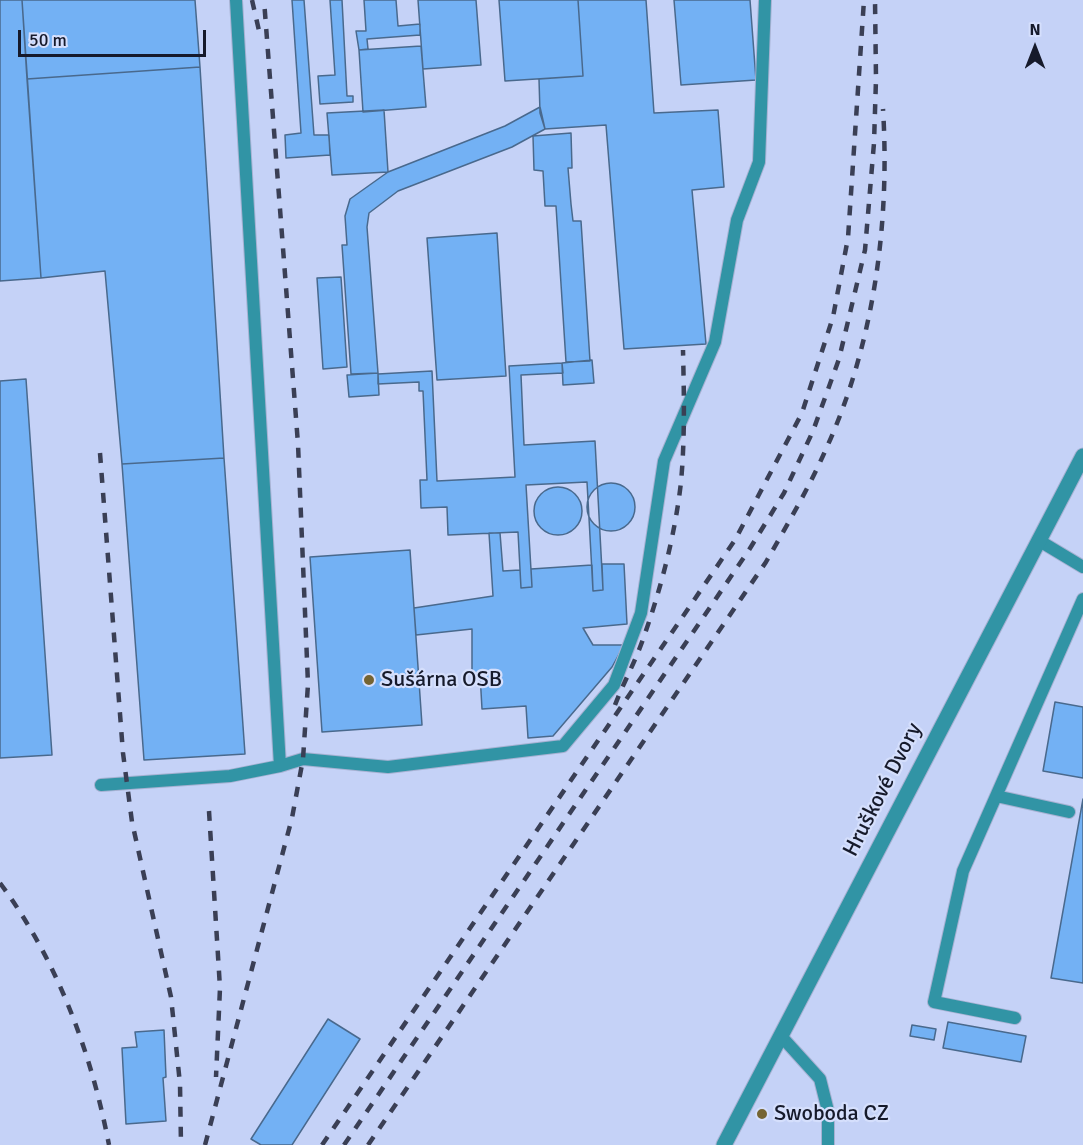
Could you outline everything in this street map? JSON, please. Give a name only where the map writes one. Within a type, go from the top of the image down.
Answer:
[{"type":"street","name":"Hruškové Dvory","points":[[724,1145],[1083,456]]},
{"type":"lane","points":[[236,0],[280,766]]},
{"type":"lane","points":[[101,785],[230,776],[303,759],[388,767],[563,746],[614,685],[641,613],[664,461],[715,342],[737,220],[759,162],[765,0]]},
{"type":"lane","points":[[1038,540],[1083,567]]},
{"type":"lane","points":[[1015,1018],[933,1002],[963,871],[1083,599]]},
{"type":"lane","points":[[996,796],[1069,812]]},
{"type":"lane","points":[[781,1036],[820,1079],[828,1111],[828,1145]]},
{"type":"building","points":[[0,0],[22,0],[41,278],[0,281]]},
{"type":"building","points":[[22,0],[195,0],[200,67],[27,79]]},
{"type":"building","points":[[292,0],[304,0],[314,135],[329,135],[330,155],[286,158],[285,135],[301,133]]},
{"type":"building","points":[[330,0],[342,0],[347,96],[353,96],[353,102],[320,104],[318,76],[335,75]]},
{"type":"building","points":[[364,0],[396,0],[398,26],[420,24],[420,35],[367,39],[368,49],[359,50],[356,31],[366,31]]},
{"type":"building","points":[[418,0],[476,0],[481,65],[423,69]]},
{"type":"building","points":[[499,0],[578,0],[583,76],[505,81]]},
{"type":"building","points":[[578,0],[646,0],[654,113],[718,110],[724,187],[692,190],[706,344],[624,349],[606,125],[545,129],[540,113],[539,79],[583,76]]},
{"type":"building","points":[[674,0],[750,0],[756,80],[681,85]]},
{"type":"building","points":[[421,46],[426,107],[363,112],[359,50]]},
{"type":"building","points":[[200,67],[224,458],[122,464],[105,271],[41,278],[27,79]]},
{"type":"building","points":[[540,107],[545,129],[512,147],[398,191],[369,213],[367,227],[378,373],[351,374],[342,245],[347,245],[345,216],[350,199],[388,172],[505,126]]},
{"type":"building","points":[[384,110],[388,172],[332,175],[327,113]]},
{"type":"building","points":[[571,133],[572,168],[568,168],[573,221],[581,221],[590,361],[566,362],[556,206],[545,206],[543,171],[534,170],[533,136]]},
{"type":"building","points":[[497,233],[506,376],[437,380],[427,238]]},
{"type":"building","points":[[341,277],[347,367],[323,369],[317,278]]},
{"type":"building","points":[[592,360],[594,383],[563,385],[562,363]]},
{"type":"building","points":[[562,363],[563,373],[521,375],[524,445],[595,441],[603,590],[593,591],[587,482],[526,485],[532,587],[521,588],[518,532],[448,535],[447,507],[421,508],[420,480],[427,480],[423,391],[419,391],[419,382],[378,384],[378,374],[432,371],[437,481],[515,477],[509,366]]},
{"type":"building","points":[[378,373],[379,395],[349,397],[347,375]]},
{"type":"building","points":[[26,379],[52,755],[0,758],[0,381]]},
{"type":"building","points":[[224,458],[245,754],[144,760],[122,464]]},
{"type":"building","points":[[606,483],[616,483],[628,490],[635,502],[635,512],[628,524],[616,531],[606,531],[591,520],[587,512],[587,502],[598,487]]},
{"type":"building","points":[[553,487],[563,487],[575,494],[582,506],[582,516],[575,528],[563,535],[553,535],[538,524],[534,516],[534,506],[545,491]]},
{"type":"building","points":[[489,533],[500,533],[503,571],[520,570],[521,588],[532,587],[531,569],[592,565],[593,591],[603,590],[602,564],[624,564],[627,624],[583,628],[593,645],[624,645],[612,667],[553,736],[528,738],[526,706],[482,709],[480,674],[472,673],[472,629],[416,635],[414,608],[493,596]]},
{"type":"building","name":"Sušárna OSB","points":[[410,550],[422,725],[322,732],[310,557]]},
{"type":"building","points":[[1055,702],[1083,707],[1083,778],[1043,771]]},
{"type":"building","points":[[1083,799],[1083,983],[1051,978]]},
{"type":"building","points":[[328,1019],[360,1039],[292,1145],[261,1145],[251,1139]]},
{"type":"building","points":[[948,1022],[1026,1036],[1021,1062],[943,1048]]},
{"type":"building","points":[[912,1025],[936,1029],[934,1040],[910,1036]]},
{"type":"building","points":[[164,1030],[166,1077],[163,1078],[166,1121],[126,1124],[122,1048],[137,1047],[135,1032]]},
{"type":"railway","points":[[252,0],[260,35]]},
{"type":"railway","points":[[205,1145],[292,818],[303,759],[308,684],[298,444],[264,0]]},
{"type":"railway","points":[[322,1145],[735,540],[802,413],[833,317],[848,238],[864,0]]},
{"type":"railway","points":[[344,1145],[749,550],[784,493],[813,431],[839,359],[865,250],[874,143],[875,0]]},
{"type":"railway","points":[[368,1145],[766,562],[812,478],[843,409],[867,325],[881,239],[885,152],[883,109]]},
{"type":"railway","points":[[615,705],[649,623],[661,584],[675,523],[683,449],[683,350]]},
{"type":"railway","points":[[100,453],[123,753],[132,822],[171,997],[180,1084],[181,1145]]},
{"type":"railway","points":[[209,811],[220,988],[216,1077]]},
{"type":"railway","points":[[0,883],[39,943],[69,1008],[92,1075],[109,1145]]},
{"type":"place","name":"Sušárna OSB","points":[[369,680]]},
{"type":"place","name":"Swoboda CZ","points":[[762,1114]]}]
